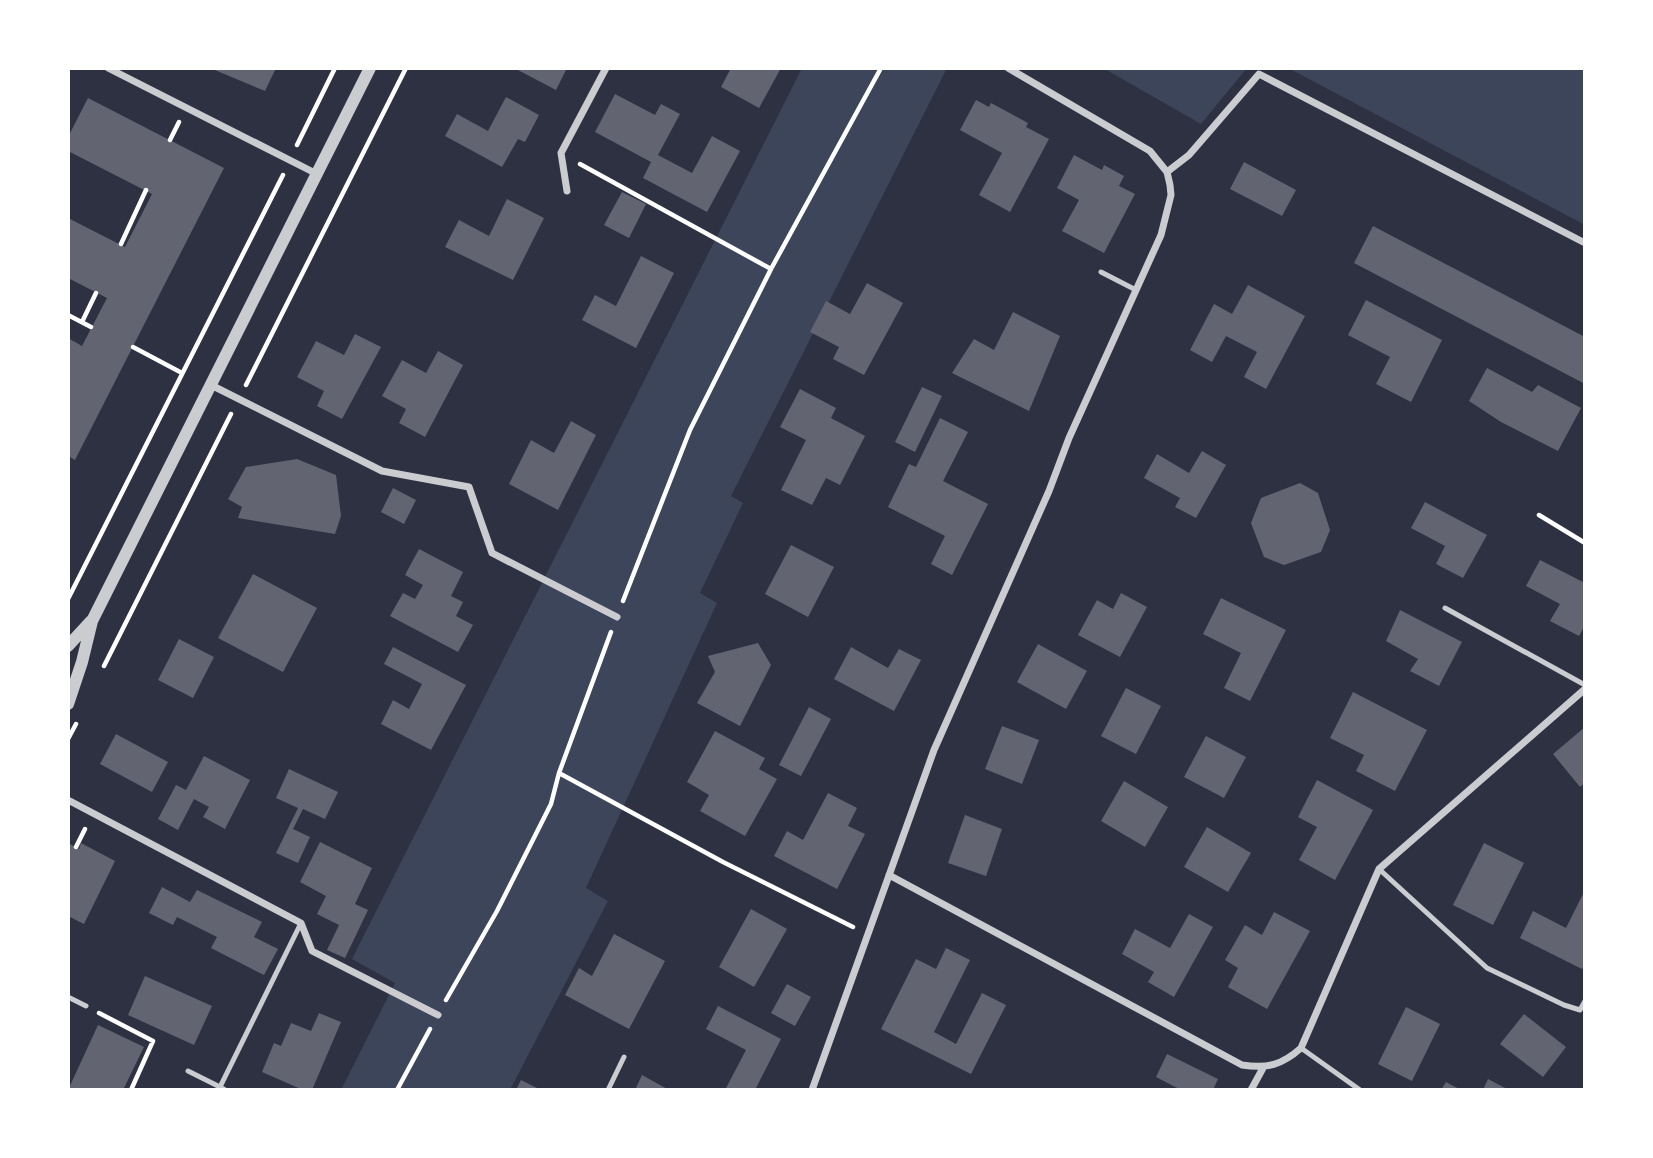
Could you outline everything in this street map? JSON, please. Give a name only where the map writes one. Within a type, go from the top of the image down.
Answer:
[{"type":"street","points":[[108,68],[317,174]]},
{"type":"street","points":[[68,704],[92,621],[370,68]]},
{"type":"street","points":[[567,191],[561,153],[606,68]]},
{"type":"street","points":[[812,1090],[934,750],[1049,491],[1069,438],[1161,235],[1171,195],[1167,172],[1150,151],[1008,68]]},
{"type":"street","points":[[1167,172],[1189,155],[1259,74],[1585,243]]},
{"type":"street","points":[[211,385],[382,471],[470,488],[492,553],[617,617]]},
{"type":"street","points":[[68,646],[92,621]]},
{"type":"street","points":[[889,875],[1242,1065],[1262,1068],[1276,1065],[1289,1059],[1301,1048],[1378,869],[1585,687]]},
{"type":"street","points":[[68,800],[302,923],[312,951],[438,1015]]},
{"type":"street","points":[[1251,1090],[1262,1068]]},
{"type":"lane","points":[[1101,272],[1136,290]]},
{"type":"lane","points":[[1445,608],[1585,687]]},
{"type":"lane","points":[[1378,869],[1487,968],[1564,1005],[1580,1010],[1585,1001]]},
{"type":"lane","points":[[188,1071],[223,1088],[302,923]]},
{"type":"lane","points":[[68,997],[86,1006]]},
{"type":"lane","points":[[1301,1048],[1360,1090]]},
{"type":"lane","points":[[608,1090],[624,1056]]},
{"type":"path","points":[[311,116],[335,68]]},
{"type":"path","points":[[248,381],[406,68]]},
{"type":"path","points":[[397,1090],[497,911],[551,804],[559,773],[617,617],[691,430],[771,269],[881,68]]},
{"type":"path","points":[[561,153],[771,269]]},
{"type":"path","points":[[121,244],[146,190]]},
{"type":"path","points":[[68,599],[270,199]]},
{"type":"path","points":[[82,322],[96,293]]},
{"type":"path","points":[[68,315],[91,327]]},
{"type":"path","points":[[133,347],[182,373]]},
{"type":"path","points":[[103,669],[233,411]]},
{"type":"path","points":[[1539,515],[1585,542]]},
{"type":"path","points":[[68,739],[79,717]]},
{"type":"path","points":[[559,773],[723,862],[858,929]]},
{"type":"path","points":[[86,1006],[153,1041],[131,1090]]},
{"type":"shaded area","points":[[802,68],[947,68],[731,496],[743,503],[700,593],[717,603],[586,888],[608,901],[510,1090],[341,1090],[395,983],[352,959]]},
{"type":"shaded area","points":[[1103,68],[1247,68],[1201,124]]},
{"type":"shaded area","points":[[1288,68],[1585,68],[1585,225]]},
{"type":"building","points":[[210,68],[276,68],[265,91]]},
{"type":"building","points":[[514,68],[567,68],[556,90]]},
{"type":"building","points":[[731,68],[781,68],[759,108],[721,87]]},
{"type":"building","points":[[615,94],[655,115],[661,104],[680,114],[658,155],[692,173],[712,136],[740,151],[707,212],[643,178],[651,162],[595,132]]},
{"type":"building","points":[[506,97],[539,115],[525,142],[518,139],[502,167],[445,136],[457,114],[488,131]]},
{"type":"building","points":[[88,98],[224,168],[75,460],[68,456],[68,338],[82,346],[107,298],[68,278],[68,218],[125,247],[152,194],[68,151],[68,137]]},
{"type":"building","points":[[976,100],[989,107],[991,103],[1028,123],[1026,127],[1049,139],[1010,212],[979,195],[1002,153],[960,130]]},
{"type":"building","points":[[1074,155],[1102,170],[1104,165],[1124,176],[1119,186],[1135,194],[1104,253],[1062,231],[1079,200],[1057,188]]},
{"type":"building","points":[[1244,162],[1296,190],[1282,216],[1230,189]]},
{"type":"building","points":[[622,192],[646,204],[629,238],[604,225]]},
{"type":"building","points":[[507,199],[544,218],[513,280],[445,247],[459,220],[489,236]]},
{"type":"building","points":[[1373,226],[1585,337],[1585,384],[1354,263]]},
{"type":"building","points":[[641,256],[674,273],[636,348],[582,320],[595,295],[616,306]]},
{"type":"building","points":[[867,283],[903,303],[864,375],[833,359],[839,347],[810,332],[826,301],[850,314]]},
{"type":"building","points":[[1248,285],[1305,316],[1266,389],[1244,377],[1257,352],[1226,336],[1212,362],[1190,350],[1214,304],[1232,314]]},
{"type":"building","points":[[1366,300],[1442,340],[1411,402],[1376,384],[1390,357],[1348,335]]},
{"type":"building","points":[[1013,312],[1060,336],[1029,411],[952,373],[974,339],[994,350]]},
{"type":"building","points":[[355,334],[381,347],[342,419],[317,406],[324,391],[297,377],[316,341],[344,355]]},
{"type":"building","points":[[438,351],[463,365],[425,437],[399,423],[406,409],[382,396],[402,360],[426,373]]},
{"type":"building","points":[[1487,368],[1532,392],[1538,385],[1581,408],[1558,451],[1501,422],[1469,401]]},
{"type":"building","points":[[922,387],[942,396],[915,452],[895,442]]},
{"type":"building","points":[[800,389],[836,408],[831,418],[865,436],[840,485],[826,478],[812,505],[781,490],[806,440],[780,427]]},
{"type":"building","points":[[940,418],[968,432],[943,481],[988,504],[952,575],[931,564],[945,536],[888,507],[909,464],[916,467]]},
{"type":"building","points":[[571,421],[596,435],[558,510],[509,484],[531,440],[554,453]]},
{"type":"building","points":[[1202,451],[1226,465],[1196,518],[1175,507],[1180,498],[1144,478],[1157,454],[1189,473]]},
{"type":"building","points":[[297,459],[336,475],[341,516],[335,534],[238,518],[242,507],[228,499],[246,467]]},
{"type":"building","points":[[1300,483],[1318,493],[1330,530],[1321,552],[1284,565],[1264,557],[1251,523],[1261,498]]},
{"type":"building","points":[[393,488],[416,500],[404,524],[381,512]]},
{"type":"building","points":[[1425,502],[1487,535],[1463,578],[1436,564],[1445,546],[1411,528]]},
{"type":"building","points":[[791,545],[834,567],[808,617],[765,594]]},
{"type":"building","points":[[419,549],[463,572],[451,596],[463,602],[456,616],[473,625],[458,652],[390,616],[403,593],[415,599],[423,585],[405,575]]},
{"type":"building","points":[[1540,560],[1585,583],[1585,625],[1579,636],[1550,621],[1560,604],[1526,586]]},
{"type":"building","points":[[253,574],[317,608],[283,672],[218,638]]},
{"type":"building","points":[[1121,593],[1147,607],[1120,657],[1078,635],[1097,600],[1113,609]]},
{"type":"building","points":[[1221,598],[1286,630],[1250,701],[1224,688],[1241,653],[1203,634]]},
{"type":"building","points":[[1400,610],[1462,642],[1439,686],[1410,671],[1418,659],[1386,641]]},
{"type":"building","points":[[179,639],[214,657],[193,698],[158,680]]},
{"type":"building","points":[[758,643],[771,665],[740,726],[697,703],[715,672],[708,656]]},
{"type":"building","points":[[1038,644],[1087,671],[1066,709],[1017,682]]},
{"type":"building","points":[[393,647],[466,685],[431,750],[381,724],[393,700],[409,709],[422,684],[384,664]]},
{"type":"building","points":[[851,647],[888,668],[899,649],[921,660],[894,711],[834,679]]},
{"type":"building","points":[[1126,688],[1161,706],[1136,754],[1101,736]]},
{"type":"building","points":[[1353,692],[1427,730],[1395,791],[1356,771],[1364,755],[1330,738]]},
{"type":"building","points":[[809,707],[831,719],[801,776],[779,765]]},
{"type":"building","points":[[1002,726],[1039,740],[1022,784],[985,769]]},
{"type":"building","points":[[1585,727],[1585,783],[1580,787],[1553,754]]},
{"type":"building","points":[[715,731],[765,758],[759,769],[777,779],[745,836],[700,811],[709,795],[687,782]]},
{"type":"building","points":[[116,734],[168,762],[152,792],[100,764]]},
{"type":"building","points":[[1206,736],[1246,757],[1224,798],[1184,777]]},
{"type":"building","points":[[204,756],[250,780],[225,829],[203,817],[209,807],[194,799],[178,830],[158,819],[176,785],[186,790]]},
{"type":"building","points":[[289,769],[338,792],[325,819],[303,809],[293,829],[310,837],[298,863],[276,853],[298,808],[276,798]]},
{"type":"building","points":[[1317,780],[1373,810],[1335,880],[1299,860],[1317,827],[1298,817]]},
{"type":"building","points":[[1124,781],[1168,807],[1145,847],[1101,821]]},
{"type":"building","points":[[828,793],[857,808],[848,826],[865,834],[837,889],[774,856],[787,831],[803,840]]},
{"type":"building","points":[[965,815],[1002,829],[986,876],[948,863]]},
{"type":"building","points":[[1207,827],[1251,853],[1228,892],[1184,867]]},
{"type":"building","points":[[320,842],[372,868],[355,904],[368,910],[345,958],[327,950],[339,925],[317,914],[326,896],[300,882]]},
{"type":"building","points":[[68,843],[79,849],[81,843],[115,861],[84,924],[68,916]]},
{"type":"building","points":[[1484,843],[1524,863],[1493,925],[1453,905]]},
{"type":"building","points":[[162,887],[190,902],[197,890],[262,922],[254,937],[278,949],[264,975],[211,948],[217,937],[177,917],[173,925],[149,913]]},
{"type":"building","points":[[1585,890],[1585,964],[1582,969],[1520,938],[1533,911],[1566,928]]},
{"type":"building","points":[[751,909],[787,929],[754,987],[719,967]]},
{"type":"building","points":[[1274,912],[1310,931],[1267,1009],[1228,987],[1238,968],[1225,960],[1245,925],[1262,935]]},
{"type":"building","points":[[1189,914],[1213,927],[1174,997],[1148,982],[1154,972],[1122,954],[1135,929],[1170,948]]},
{"type":"building","points":[[614,934],[665,961],[629,1029],[565,995],[579,968],[592,976]]},
{"type":"building","points":[[946,948],[970,960],[934,1032],[956,1044],[982,993],[1006,1005],[971,1074],[881,1029],[916,959],[936,969]]},
{"type":"building","points":[[145,976],[212,1006],[194,1045],[128,1015]]},
{"type":"building","points":[[787,984],[811,997],[795,1026],[771,1013]]},
{"type":"building","points":[[718,1006],[781,1039],[755,1090],[725,1090],[746,1050],[706,1029]]},
{"type":"building","points":[[1406,1007],[1440,1024],[1412,1081],[1378,1064]]},
{"type":"building","points":[[319,1013],[341,1022],[312,1090],[303,1090],[262,1072],[274,1043],[281,1046],[291,1023],[311,1031]]},
{"type":"building","points":[[1524,1014],[1566,1047],[1543,1077],[1500,1044]]},
{"type":"building","points":[[98,1025],[144,1047],[123,1090],[68,1090]]},
{"type":"building","points":[[1167,1054],[1218,1079],[1213,1090],[1181,1090],[1156,1077]]},
{"type":"building","points":[[642,1075],[669,1090],[635,1090]]},
{"type":"building","points":[[1488,1079],[1509,1090],[1483,1090]]},
{"type":"building","points":[[521,1080],[541,1090],[516,1090]]},
{"type":"building","points":[[1446,1082],[1461,1090],[1441,1090]]}]
